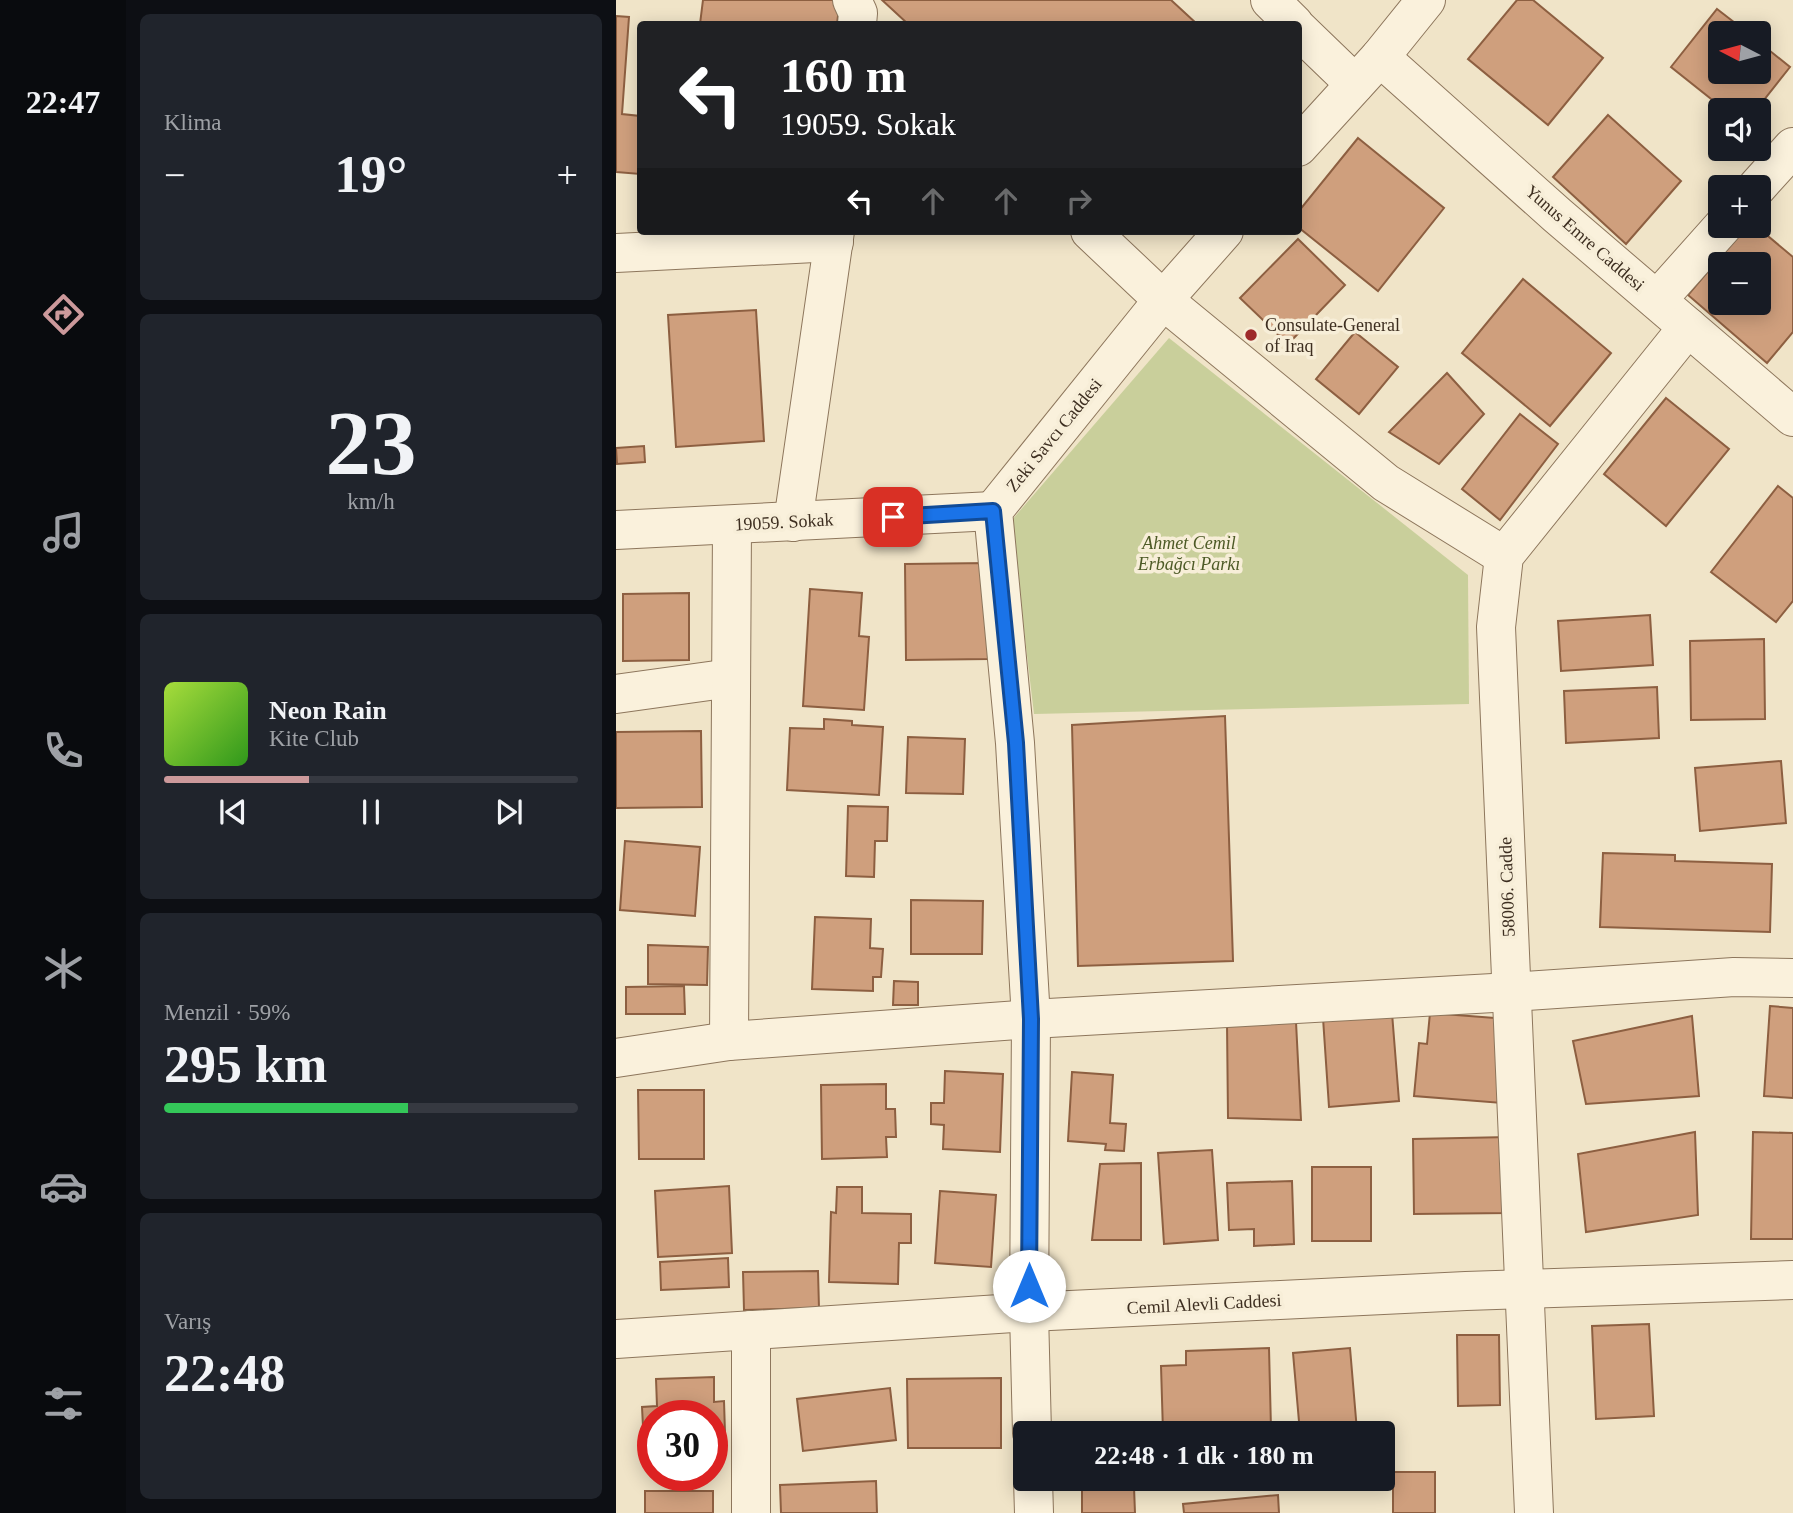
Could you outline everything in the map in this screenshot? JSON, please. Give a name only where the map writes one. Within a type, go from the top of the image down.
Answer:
[{"type":"street","points":[[1269,0],[1291,21]]},
{"type":"street","points":[[1302,143],[1426,0]]},
{"type":"street","name":"Yunus Emre Caddesi","points":[[1302,31],[1367,70],[1657,300],[1793,417]]},
{"type":"street","points":[[1768,175],[1793,147]]},
{"type":"street","points":[[1094,235],[1163,300],[1386,483],[1504,556],[1689,327]]},
{"type":"street","name":"Zeki Savcı Caddesi","points":[[993,511],[1163,300],[1220,235]]},
{"type":"street","points":[[616,253],[834,237],[793,522]]},
{"type":"street","points":[[1657,300],[1712,238]]},
{"type":"street","points":[[993,511],[1016,743],[1031,1019],[1029,1312],[1032,1421]]},
{"type":"street","name":"19059. Sokak","points":[[616,530],[993,511]]},
{"type":"street","points":[[729,1041],[732,525]]},
{"type":"street","name":"58006. Cadde","points":[[1504,556],[1496,627],[1534,1513]]},
{"type":"street","points":[[616,694],[731,678]]},
{"type":"street","points":[[616,1058],[729,1041],[1031,1019],[1511,992],[1734,976],[1793,978]]},
{"type":"street","name":"Cemil Alevli Caddesi","points":[[616,1339],[1029,1312],[1793,1280]]},
{"type":"street","points":[[751,1330],[751,1513]]},
{"type":"street","points":[[1033,1491],[1034,1513]]},
{"type":"green space","name":"Ahmet Cemil Erbağcı Parkı","points":[[1169,338],[1468,575],[1469,704],[1034,714],[1011,521]]},
{"type":"building","points":[[703,0],[840,0],[837,21],[700,21]]},
{"type":"building","points":[[882,0],[1171,0],[1194,21],[905,21]]},
{"type":"building","points":[[1517,0],[1533,0],[1603,58],[1548,125],[1468,59]]},
{"type":"building","points":[[1717,9],[1732,21],[1708,21],[1708,84],[1771,84],[1771,52],[1790,67],[1765,98],[1710,98],[1671,67]]},
{"type":"building","points":[[616,16],[629,17],[622,114],[637,116],[637,174],[616,172]]},
{"type":"building","points":[[1608,115],[1681,181],[1626,244],[1553,177]]},
{"type":"building","points":[[1358,138],[1444,208],[1378,291],[1302,230],[1302,207]]},
{"type":"building","points":[[1736,238],[1770,238],[1793,257],[1793,332],[1767,363],[1711,315],[1771,315],[1771,252],[1724,252]]},
{"type":"building","points":[[1298,239],[1345,285],[1288,344],[1240,298]]},
{"type":"building","points":[[1708,271],[1708,312],[1688,295]]},
{"type":"building","points":[[1523,279],[1611,353],[1550,426],[1462,353]]},
{"type":"building","points":[[756,310],[764,441],[676,447],[668,315]]},
{"type":"building","points":[[1355,332],[1398,367],[1359,414],[1316,379]]},
{"type":"building","points":[[1447,373],[1484,414],[1439,464],[1389,432]]},
{"type":"building","points":[[1666,398],[1729,449],[1666,526],[1604,474]]},
{"type":"building","points":[[1520,414],[1558,444],[1500,520],[1462,489]]},
{"type":"building","points":[[644,446],[645,462],[617,464],[616,448]]},
{"type":"building","points":[[1778,486],[1793,498],[1793,601],[1776,622],[1711,572]]},
{"type":"building","points":[[988,563],[989,659],[906,660],[905,564]]},
{"type":"building","points":[[810,589],[862,593],[859,636],[869,637],[864,710],[803,706]]},
{"type":"building","points":[[689,593],[689,660],[623,661],[623,594]]},
{"type":"building","points":[[1650,615],[1653,665],[1561,671],[1558,621]]},
{"type":"building","points":[[1764,639],[1765,719],[1691,720],[1690,641]]},
{"type":"building","points":[[1657,687],[1659,738],[1566,743],[1564,691]]},
{"type":"building","points":[[1225,716],[1233,961],[1078,966],[1072,725]]},
{"type":"building","points":[[824,719],[852,721],[852,725],[883,727],[879,795],[787,790],[790,728],[824,729]]},
{"type":"building","points":[[701,731],[702,807],[616,808],[616,732]]},
{"type":"building","points":[[908,737],[965,739],[963,794],[906,793]]},
{"type":"building","points":[[1781,761],[1786,823],[1700,831],[1695,768]]},
{"type":"building","points":[[848,806],[888,807],[887,841],[875,841],[874,877],[846,876]]},
{"type":"building","points":[[625,841],[700,847],[695,916],[620,910]]},
{"type":"building","points":[[1603,853],[1675,855],[1675,861],[1772,864],[1770,932],[1600,927]]},
{"type":"building","points":[[911,900],[983,901],[982,954],[911,954]]},
{"type":"building","points":[[815,917],[871,919],[870,948],[883,949],[881,977],[873,977],[873,991],[812,989]]},
{"type":"building","points":[[648,945],[708,947],[707,985],[648,984]]},
{"type":"building","points":[[894,981],[918,982],[918,1005],[893,1005]]},
{"type":"building","points":[[684,986],[685,1014],[626,1014],[626,987]]},
{"type":"building","points":[[1770,1006],[1793,1008],[1793,1098],[1764,1096]]},
{"type":"building","points":[[1392,1013],[1399,1101],[1329,1107],[1323,1018]]},
{"type":"building","points":[[1430,1013],[1508,1019],[1502,1103],[1414,1096],[1419,1043],[1427,1044]]},
{"type":"building","points":[[1692,1016],[1699,1096],[1586,1104],[1573,1041]]},
{"type":"building","points":[[1296,1022],[1301,1120],[1228,1118],[1227,1023]]},
{"type":"building","points":[[945,1071],[1003,1074],[1000,1152],[943,1149],[944,1125],[931,1124],[931,1103],[944,1103]]},
{"type":"building","points":[[1072,1072],[1113,1075],[1110,1123],[1126,1124],[1124,1151],[1105,1150],[1106,1144],[1068,1141]]},
{"type":"building","points":[[886,1084],[886,1109],[895,1109],[896,1137],[886,1137],[887,1157],[822,1159],[821,1085]]},
{"type":"building","points":[[638,1090],[704,1090],[704,1159],[639,1159]]},
{"type":"building","points":[[1695,1132],[1698,1215],[1586,1232],[1578,1154]]},
{"type":"building","points":[[1753,1132],[1793,1133],[1793,1239],[1751,1239]]},
{"type":"building","points":[[1509,1137],[1510,1213],[1414,1214],[1413,1139]]},
{"type":"building","points":[[1212,1150],[1218,1240],[1164,1244],[1158,1153]]},
{"type":"building","points":[[1141,1163],[1141,1240],[1092,1240],[1100,1164]]},
{"type":"building","points":[[1312,1167],[1371,1167],[1371,1241],[1312,1241]]},
{"type":"building","points":[[1292,1181],[1294,1244],[1254,1246],[1254,1229],[1229,1230],[1227,1183]]},
{"type":"building","points":[[729,1186],[732,1253],[658,1257],[655,1191]]},
{"type":"building","points":[[837,1187],[862,1187],[862,1213],[911,1214],[911,1243],[899,1243],[898,1284],[829,1282],[831,1212],[836,1213]]},
{"type":"building","points":[[940,1191],[996,1195],[991,1267],[935,1263]]},
{"type":"building","points":[[728,1258],[729,1287],[661,1290],[660,1262]]},
{"type":"building","points":[[818,1271],[819,1308],[744,1310],[743,1272]]},
{"type":"building","points":[[1649,1324],[1654,1416],[1596,1419],[1592,1326]]},
{"type":"building","points":[[1457,1335],[1499,1335],[1500,1405],[1458,1406]]},
{"type":"building","points":[[1269,1348],[1271,1421],[1163,1421],[1161,1366],[1186,1365],[1186,1351]]},
{"type":"building","points":[[1350,1348],[1356,1421],[1299,1421],[1293,1353]]},
{"type":"building","points":[[714,1377],[714,1400],[657,1400],[656,1379]]},
{"type":"building","points":[[1001,1378],[1001,1448],[908,1448],[907,1379]]},
{"type":"building","points":[[890,1388],[896,1440],[803,1451],[797,1399]]},
{"type":"building","points":[[1395,1472],[1435,1472],[1435,1513],[1393,1513]]},
{"type":"building","points":[[876,1481],[877,1513],[781,1513],[780,1485]]},
{"type":"building","points":[[645,1491],[713,1491],[713,1513],[645,1513]]},
{"type":"building","points":[[1082,1491],[1134,1491],[1135,1513],[1082,1513]]},
{"type":"building","points":[[1278,1495],[1279,1513],[1184,1513],[1183,1504]]},
{"type":"place","name":"Consulate-General of Iraq","points":[[1251,335]]},
{"type":"route","points":[[893,517],[993,511],[1016,743],[1031,1019],[1029,1286]]}]
